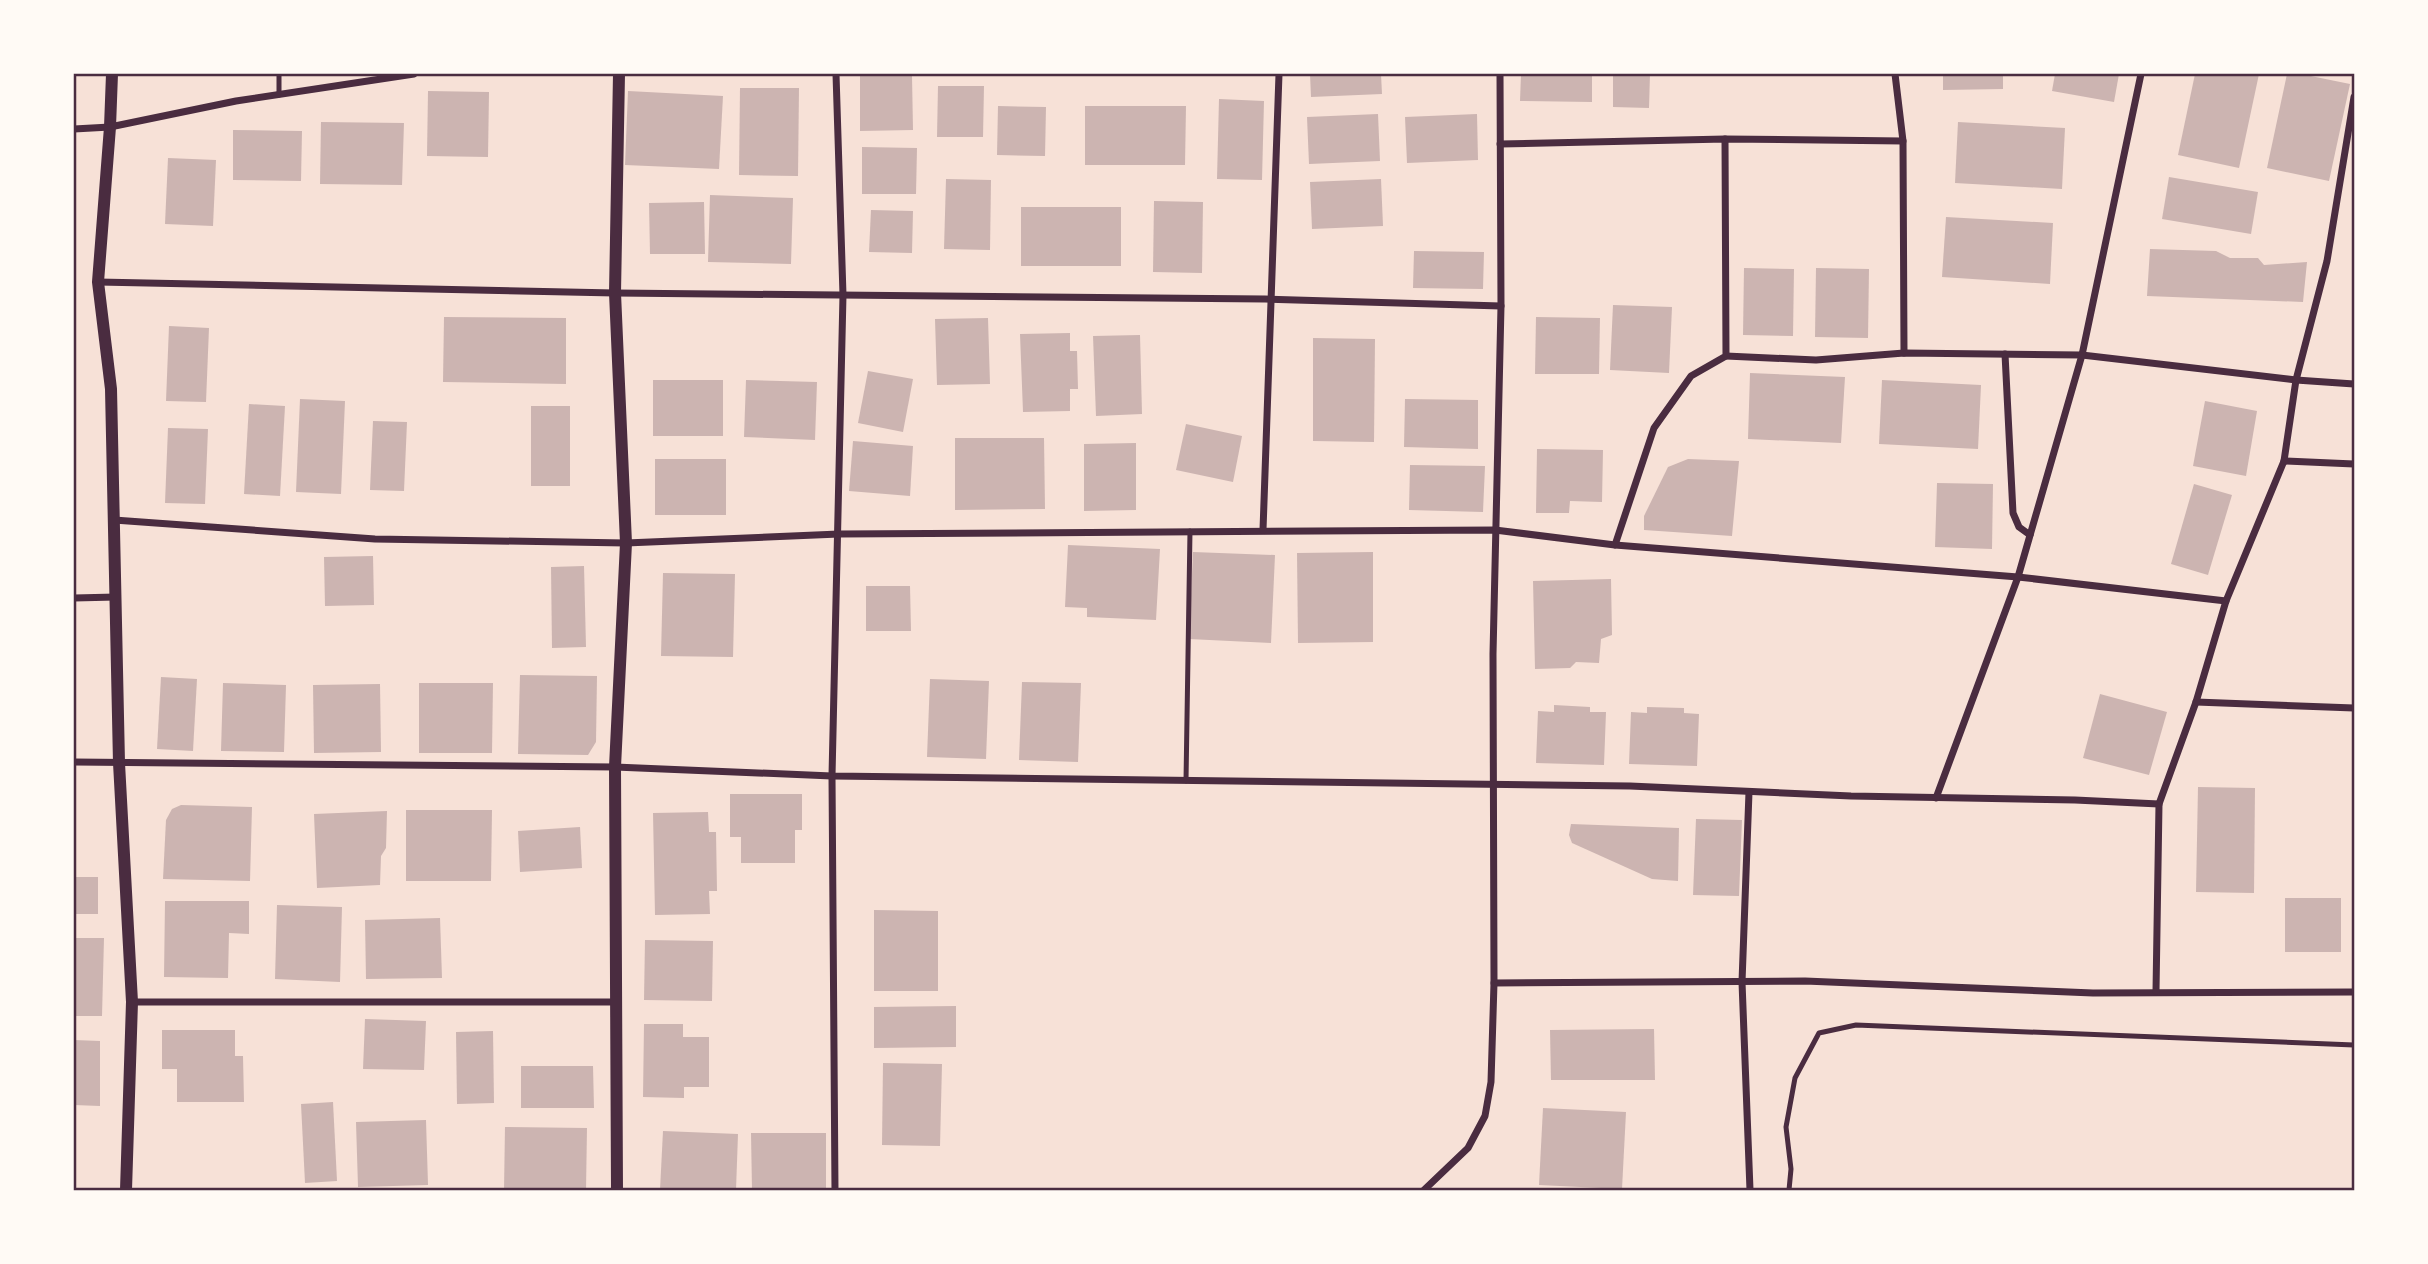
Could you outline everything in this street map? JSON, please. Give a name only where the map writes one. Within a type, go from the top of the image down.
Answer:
[{"type":"street","points":[[112,74],[98,282],[111,389],[119,763],[132,1002],[126,1191]]},
{"type":"street","points":[[74,129],[110,127],[279,95],[414,74]]},
{"type":"street","points":[[617,1191],[615,768],[626,543],[615,293],[619,74]]},
{"type":"street","points":[[835,1191],[832,776],[843,295],[836,74]]},
{"type":"street","points":[[1263,530],[1279,74]]},
{"type":"street","points":[[1424,1191],[1468,1148],[1485,1116],[1491,1082],[1494,983],[1495,530],[1501,306],[1500,74]]},
{"type":"street","points":[[1895,74],[1903,141],[1903,353]]},
{"type":"street","points":[[1936,798],[2018,577],[2081,355],[2141,74]]},
{"type":"street","points":[[2156,991],[2159,804],[2196,702],[2226,601],[2284,461],[2296,380],[2327,261],[2354,97]]},
{"type":"street","points":[[1500,144],[1725,139],[1903,141]]},
{"type":"street","points":[[1725,139],[1726,356]]},
{"type":"street","points":[[2345,152],[2354,152]]},
{"type":"street","points":[[98,282],[615,293],[1273,299],[1501,306]]},
{"type":"street","points":[[1615,545],[1654,428],[1691,376],[1726,356],[1816,360],[1903,353],[2081,355],[2296,380],[2354,384]]},
{"type":"street","points":[[2005,354],[2013,513],[2019,527],[2030,535]]},
{"type":"street","points":[[2284,461],[2354,464]]},
{"type":"street","points":[[114,520],[375,539],[626,543],[839,534],[1495,530],[1615,545],[2018,577],[2226,601]]},
{"type":"street","points":[[74,598],[116,597]]},
{"type":"street","points":[[2196,702],[2354,708]]},
{"type":"street","points":[[74,762],[615,768],[832,776],[1493,783],[2159,804]]},
{"type":"street","points":[[1749,792],[1742,982],[1750,1191]]},
{"type":"street","points":[[1494,983],[1805,981],[2093,993],[2354,992]]},
{"type":"street","points":[[132,1002],[615,1002]]},
{"type":"lane","points":[[279,74],[279,95]]},
{"type":"lane","points":[[1185,781],[1190,531]]},
{"type":"lane","points":[[1789,1191],[1791,1169],[1786,1127],[1795,1078],[1819,1033],[1856,1025],[2354,1045]]},
{"type":"building","points":[[1310,74],[1381,74],[1382,94],[1311,97]]},
{"type":"building","points":[[1521,74],[1592,74],[1592,102],[1520,101]]},
{"type":"building","points":[[1613,74],[1650,74],[1649,108],[1613,107]]},
{"type":"building","points":[[1943,74],[2003,74],[2003,89],[1943,90]]},
{"type":"building","points":[[2055,74],[2119,74],[2114,102],[2052,91]]},
{"type":"building","points":[[2195,74],[2259,74],[2239,168],[2178,155]]},
{"type":"building","points":[[2287,74],[2301,74],[2350,84],[2329,181],[2267,168]]},
{"type":"building","points":[[860,76],[912,76],[913,130],[860,131]]},
{"type":"building","points":[[938,86],[984,86],[983,137],[937,137]]},
{"type":"building","points":[[740,88],[799,88],[798,176],[739,175]]},
{"type":"building","points":[[428,91],[489,92],[488,157],[427,156]]},
{"type":"building","points":[[628,91],[723,96],[719,169],[625,165]]},
{"type":"building","points":[[1219,99],[1264,101],[1262,180],[1217,179]]},
{"type":"building","points":[[998,106],[1046,107],[1045,156],[997,155]]},
{"type":"building","points":[[1085,106],[1186,106],[1185,165],[1085,165]]},
{"type":"building","points":[[1378,114],[1380,161],[1309,164],[1307,117]]},
{"type":"building","points":[[1477,114],[1478,160],[1407,163],[1405,117]]},
{"type":"building","points":[[321,122],[404,123],[402,185],[320,184]]},
{"type":"building","points":[[1958,122],[2065,128],[2062,189],[1955,183]]},
{"type":"building","points":[[233,130],[302,131],[301,181],[233,180]]},
{"type":"building","points":[[862,147],[917,148],[916,194],[862,194]]},
{"type":"building","points":[[168,158],[216,160],[213,226],[165,224]]},
{"type":"building","points":[[2169,177],[2258,192],[2251,234],[2162,219]]},
{"type":"building","points":[[946,179],[991,180],[990,250],[944,249]]},
{"type":"building","points":[[1381,179],[1383,226],[1312,229],[1310,182]]},
{"type":"building","points":[[710,195],[793,198],[791,264],[708,262]]},
{"type":"building","points":[[1154,201],[1203,202],[1202,273],[1153,272]]},
{"type":"building","points":[[704,202],[705,254],[650,254],[649,203]]},
{"type":"building","points":[[1021,207],[1121,207],[1121,266],[1021,266]]},
{"type":"building","points":[[871,210],[913,211],[912,253],[869,252]]},
{"type":"building","points":[[1946,217],[2053,223],[2050,284],[1942,277]]},
{"type":"building","points":[[2150,249],[2216,251],[2230,258],[2258,258],[2264,265],[2307,262],[2303,302],[2147,296]]},
{"type":"building","points":[[1414,251],[1484,252],[1483,289],[1413,288]]},
{"type":"building","points":[[1744,268],[1794,269],[1793,336],[1743,335]]},
{"type":"building","points":[[1816,268],[1869,269],[1868,338],[1815,337]]},
{"type":"building","points":[[1613,305],[1672,307],[1669,373],[1610,370]]},
{"type":"building","points":[[444,317],[566,318],[566,384],[443,382]]},
{"type":"building","points":[[1536,317],[1600,318],[1599,374],[1535,374]]},
{"type":"building","points":[[988,318],[990,384],[937,385],[935,319]]},
{"type":"building","points":[[169,326],[209,328],[206,402],[166,401]]},
{"type":"building","points":[[1070,333],[1070,351],[1077,351],[1078,389],[1070,389],[1070,411],[1023,412],[1020,334]]},
{"type":"building","points":[[1140,335],[1142,414],[1096,416],[1093,336]]},
{"type":"building","points":[[1313,338],[1375,339],[1374,442],[1313,441]]},
{"type":"building","points":[[868,371],[913,379],[903,432],[858,423]]},
{"type":"building","points":[[1750,373],[1845,377],[1841,443],[1748,439]]},
{"type":"building","points":[[653,380],[723,380],[723,436],[653,436]]},
{"type":"building","points":[[746,380],[817,382],[815,440],[744,437]]},
{"type":"building","points":[[1882,380],[1981,385],[1978,449],[1879,444]]},
{"type":"building","points":[[300,399],[345,401],[341,494],[296,492]]},
{"type":"building","points":[[1405,399],[1478,400],[1478,449],[1404,447]]},
{"type":"building","points":[[2205,401],[2257,411],[2246,476],[2193,466]]},
{"type":"building","points":[[249,404],[285,406],[280,496],[244,494]]},
{"type":"building","points":[[531,406],[570,406],[570,486],[531,486]]},
{"type":"building","points":[[373,421],[407,422],[404,491],[370,490]]},
{"type":"building","points":[[1186,424],[1242,436],[1233,482],[1176,470]]},
{"type":"building","points":[[168,428],[208,429],[205,504],[165,503]]},
{"type":"building","points":[[955,438],[1044,438],[1045,509],[955,510]]},
{"type":"building","points":[[853,441],[913,446],[910,496],[849,491]]},
{"type":"building","points":[[1136,443],[1136,510],[1084,511],[1084,444]]},
{"type":"building","points":[[1537,449],[1603,450],[1602,502],[1570,501],[1569,513],[1536,513]]},
{"type":"building","points":[[655,459],[726,459],[726,515],[655,515]]},
{"type":"building","points":[[1688,459],[1739,461],[1732,536],[1644,530],[1644,516],[1668,467]]},
{"type":"building","points":[[1410,465],[1485,466],[1483,512],[1409,510]]},
{"type":"building","points":[[1937,483],[1993,484],[1992,549],[1935,547]]},
{"type":"building","points":[[2194,484],[2232,495],[2208,575],[2171,564]]},
{"type":"building","points":[[1068,545],[1160,549],[1156,620],[1087,617],[1087,608],[1065,607]]},
{"type":"building","points":[[1193,552],[1275,555],[1271,643],[1189,639]]},
{"type":"building","points":[[1373,552],[1373,642],[1298,643],[1297,553]]},
{"type":"building","points":[[373,556],[374,605],[325,606],[324,557]]},
{"type":"building","points":[[584,566],[586,647],[552,648],[551,567]]},
{"type":"building","points":[[663,573],[735,574],[733,657],[661,656]]},
{"type":"building","points":[[1611,579],[1612,635],[1601,639],[1599,663],[1576,662],[1570,668],[1535,669],[1533,581]]},
{"type":"building","points":[[866,586],[910,586],[911,631],[866,631]]},
{"type":"building","points":[[520,675],[597,676],[596,742],[588,755],[518,754]]},
{"type":"building","points":[[161,677],[197,679],[193,751],[157,749]]},
{"type":"building","points":[[930,679],[989,681],[986,759],[927,757]]},
{"type":"building","points":[[1022,682],[1081,683],[1078,762],[1019,760]]},
{"type":"building","points":[[223,683],[286,685],[284,752],[221,751]]},
{"type":"building","points":[[419,683],[493,683],[492,753],[419,753]]},
{"type":"building","points":[[380,684],[381,752],[314,753],[313,685]]},
{"type":"building","points":[[2100,694],[2167,712],[2149,775],[2083,758]]},
{"type":"building","points":[[1554,705],[1590,707],[1590,712],[1606,712],[1604,765],[1536,763],[1538,711],[1554,712]]},
{"type":"building","points":[[1647,707],[1684,708],[1684,713],[1699,714],[1697,766],[1629,764],[1631,712],[1647,713]]},
{"type":"building","points":[[2198,787],[2255,788],[2254,893],[2196,892]]},
{"type":"building","points":[[730,794],[802,794],[802,830],[795,830],[795,863],[741,863],[741,837],[730,837]]},
{"type":"building","points":[[181,805],[252,807],[250,881],[163,879],[166,820],[172,809]]},
{"type":"building","points":[[406,810],[492,810],[491,881],[406,881]]},
{"type":"building","points":[[387,811],[386,848],[381,856],[380,885],[317,888],[314,814]]},
{"type":"building","points":[[708,812],[709,832],[716,832],[717,891],[709,891],[710,914],[655,915],[653,813]]},
{"type":"building","points":[[1696,819],[1742,820],[1739,896],[1693,895]]},
{"type":"building","points":[[1571,824],[1679,828],[1678,881],[1652,879],[1572,843],[1569,835]]},
{"type":"building","points":[[580,827],[582,868],[520,872],[518,831]]},
{"type":"building","points":[[74,877],[98,877],[98,914],[74,914]]},
{"type":"building","points":[[2285,898],[2341,898],[2341,952],[2285,952]]},
{"type":"building","points":[[165,901],[249,901],[249,934],[229,933],[228,978],[164,977]]},
{"type":"building","points":[[277,905],[342,907],[340,982],[275,979]]},
{"type":"building","points":[[874,910],[938,911],[938,991],[874,991]]},
{"type":"building","points":[[440,918],[442,978],[366,979],[365,920]]},
{"type":"building","points":[[74,938],[104,938],[102,1016],[74,1016]]},
{"type":"building","points":[[645,940],[713,941],[712,1001],[644,1000]]},
{"type":"building","points":[[956,1006],[956,1047],[874,1048],[874,1007]]},
{"type":"building","points":[[365,1019],[426,1021],[424,1070],[363,1069]]},
{"type":"building","points":[[644,1024],[683,1024],[683,1037],[709,1037],[709,1087],[684,1087],[684,1098],[643,1097]]},
{"type":"building","points":[[1654,1029],[1655,1080],[1551,1080],[1550,1030]]},
{"type":"building","points":[[162,1030],[235,1030],[235,1056],[243,1056],[244,1102],[177,1102],[177,1069],[162,1069]]},
{"type":"building","points":[[493,1031],[494,1103],[457,1104],[456,1032]]},
{"type":"building","points":[[74,1040],[100,1041],[100,1106],[74,1105]]},
{"type":"building","points":[[883,1063],[942,1064],[940,1146],[882,1145]]},
{"type":"building","points":[[521,1066],[593,1066],[594,1108],[521,1108]]},
{"type":"building","points":[[333,1102],[337,1181],[305,1183],[301,1104]]},
{"type":"building","points":[[1543,1108],[1626,1112],[1622,1189],[1539,1185]]},
{"type":"building","points":[[426,1120],[428,1185],[358,1187],[356,1122]]},
{"type":"building","points":[[505,1127],[587,1128],[586,1190],[504,1190]]},
{"type":"building","points":[[663,1131],[738,1134],[736,1190],[660,1190]]},
{"type":"building","points":[[751,1133],[826,1133],[826,1190],[752,1190]]}]
